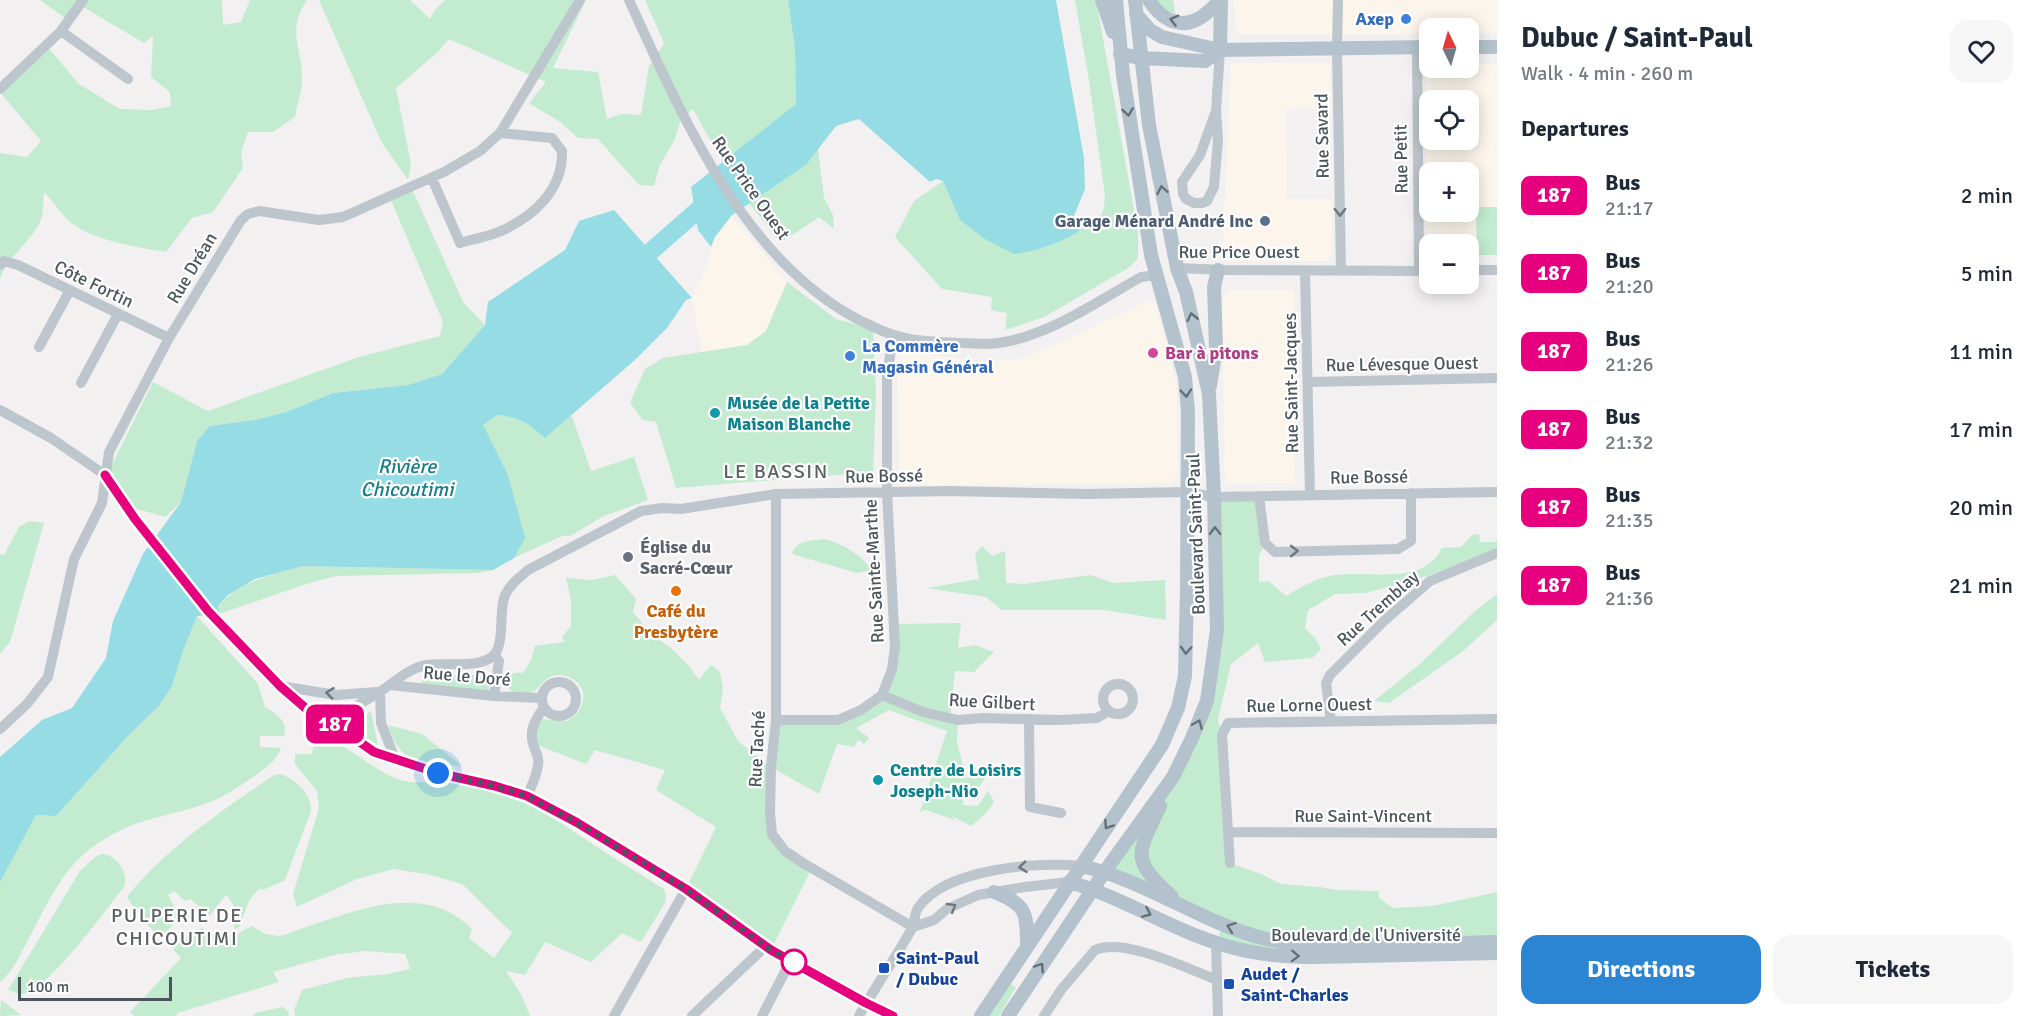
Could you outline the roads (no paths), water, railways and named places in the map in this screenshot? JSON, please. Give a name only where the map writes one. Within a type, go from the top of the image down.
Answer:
[{"type":"main road","points":[[1102,0],[1120,54],[1141,58],[1205,61],[1220,50]]},
{"type":"main road","name":"Boulevard Saint-Paul","points":[[981,1016],[1027,943],[1162,745],[1178,708],[1185,676],[1188,411],[1185,377],[1150,255],[1120,54],[1116,0]]},
{"type":"main road","points":[[1149,0],[1163,17],[1173,22],[1183,23],[1198,19],[1221,0]]},
{"type":"main road","points":[[1220,50],[1221,0]]},
{"type":"main road","points":[[1136,7],[1150,30],[1162,37],[1220,50],[1419,47]]},
{"type":"main road","name":"Boulevard Saint-Paul","points":[[1008,1016],[1105,871],[1173,777],[1207,702],[1217,630],[1209,394],[1186,292],[1177,268],[1149,125],[1136,7]]},
{"type":"main road","points":[[1479,47],[1497,47]]},
{"type":"main road","name":"Rue Price Ouest","points":[[1157,275],[1177,268]]},
{"type":"main road","points":[[1209,394],[1216,348],[1214,287],[1218,270]]},
{"type":"main road","points":[[1173,777],[1147,832],[1141,852],[1146,871],[1183,907]]},
{"type":"main road","name":"Boulevard de l'Université","points":[[1081,866],[1105,871],[1183,907],[1255,936],[1284,942],[1324,946],[1497,942]]},
{"type":"main road","name":"Boulevard de l'Université","points":[[1069,882],[1094,889],[1216,943],[1247,951],[1280,956],[1315,957],[1497,953]]},
{"type":"main road","points":[[994,891],[1012,899],[1020,906],[1026,916],[1027,943]]},
{"type":"street","points":[[0,89],[61,31],[83,0]]},
{"type":"street","name":"Rue Dréan","points":[[0,729],[27,704],[48,677],[74,560],[102,503],[109,452],[169,338],[241,220],[248,214],[259,211],[319,220],[342,217],[444,172],[480,151],[500,134],[580,0]]},
{"type":"street","name":"Rue Price Ouest","points":[[629,0],[681,114],[746,218],[780,259],[847,314],[893,335],[915,340],[998,343],[1048,330],[1141,277],[1157,275]]},
{"type":"street","name":"Rue Savard","points":[[1338,0],[1341,271]]},
{"type":"street","points":[[61,31],[128,79]]},
{"type":"street","points":[[1216,111],[1200,155],[1182,182],[1184,197],[1194,203],[1207,201],[1214,187],[1218,140],[1216,111],[1220,50]]},
{"type":"street","name":"Rue Petit","points":[[1423,78],[1424,234]]},
{"type":"street","points":[[434,183],[460,243],[500,232],[524,218],[550,196],[560,176],[562,151],[552,138],[500,134]]},
{"type":"street","name":"Côte Fortin","points":[[2,263],[18,266],[169,338]]},
{"type":"street","name":"Rue Price Ouest","points":[[1177,268],[1419,271]]},
{"type":"street","points":[[1479,270],[1497,270]]},
{"type":"street","name":"Rue Saint-Jacques","points":[[1305,271],[1310,495]]},
{"type":"street","points":[[39,347],[70,290]]},
{"type":"street","points":[[81,383],[118,314]]},
{"type":"street","name":"Rue Sainte-Marthe","points":[[882,694],[892,669],[895,647],[887,492],[887,377],[893,335]]},
{"type":"street","name":"Rue Lévesque Ouest","points":[[1308,382],[1497,378]]},
{"type":"street","points":[[0,410],[51,438],[105,475],[135,519],[208,611],[280,686],[310,712],[330,721],[374,752],[438,773],[527,796],[576,822],[686,889],[771,950],[893,1016]]},
{"type":"street","name":"Rue Bossé","points":[[494,696],[499,661],[495,655],[499,646],[504,597],[513,583],[528,570],[641,511],[662,508],[681,509],[776,494],[1186,492],[1214,497],[1497,492]]},
{"type":"street","points":[[1259,496],[1264,543],[1275,552],[1398,549],[1411,541],[1412,493]]},
{"type":"street","name":"Rue Taché","points":[[776,494],[776,720],[771,767],[772,834],[785,851],[794,857],[913,927]]},
{"type":"street","name":"Rue Tremblay","points":[[1331,721],[1326,683],[1330,675],[1385,620],[1430,581],[1497,553]]},
{"type":"street","points":[[330,721],[380,692],[409,671],[426,665],[477,663],[495,655]]},
{"type":"street","name":"Rue le Doré","points":[[390,685],[542,703],[534,720],[532,731],[538,765],[527,796]]},
{"type":"street","points":[[280,686],[336,695],[380,692]]},
{"type":"street","points":[[380,692],[381,723],[395,759]]},
{"type":"street","points":[[776,720],[838,720],[861,710],[882,694]]},
{"type":"street","name":"Rue Gilbert","points":[[882,694],[923,712],[958,720],[982,718],[1029,721],[1097,718],[1109,711]]},
{"type":"street","name":"Rue Lorne Ouest","points":[[1230,863],[1222,735],[1228,723],[1497,719]]},
{"type":"street","points":[[1029,721],[1030,807],[1061,813]]},
{"type":"street","name":"Rue Saint-Vincent","points":[[1228,832],[1497,833]]},
{"type":"street","points":[[859,1016],[913,927],[917,909],[946,885],[961,878],[986,872],[1062,864],[1081,866]]},
{"type":"street","points":[[913,927],[934,920],[960,902],[994,891],[1069,882]]},
{"type":"street","points":[[614,1016],[686,889]]},
{"type":"street","points":[[1216,943],[1218,1016]]},
{"type":"street","points":[[692,1016],[767,945]]},
{"type":"street","points":[[1044,1016],[1061,990],[1095,950],[1103,946],[1141,951],[1217,980]]},
{"type":"street","points":[[762,1016],[791,960]]},
{"type":"water","points":[[788,0],[1056,0],[1084,158],[1085,189],[1073,218],[1090,219],[1077,233],[1059,242],[1036,250],[1014,254],[985,239],[960,220],[943,181],[936,179],[930,182],[859,119],[836,126],[806,165],[732,215],[715,237],[711,247],[698,230],[691,187],[796,104],[795,49]]},
{"type":"water","name":"Rivière Chicoutimi","points":[[614,210],[692,298],[686,300],[667,328],[636,359],[545,438],[518,419],[505,416],[497,415],[483,425],[508,475],[525,538],[514,558],[493,570],[303,566],[255,579],[228,595],[218,606],[219,614],[197,616],[172,686],[159,706],[129,735],[56,816],[36,815],[0,882],[0,757],[42,720],[72,708],[106,658],[113,621],[143,554],[181,502],[197,441],[210,426],[255,420],[286,412],[333,393],[408,385],[442,374],[485,325],[488,302],[565,250],[579,221]]},
{"type":"waterway","name":"Rivière Chicoutimi","points":[[633,267],[714,196]]},
{"type":"place","name":"Axep","points":[[1406,19]]},
{"type":"place","name":"Garage Ménard André Inc","points":[[1265,221]]},
{"type":"place","name":"Bar à pitons","points":[[1153,353]]},
{"type":"place","name":"La Commère Magasin Général","points":[[850,356]]},
{"type":"place","name":"Musée de la Petite Maison Blanche","points":[[715,413]]},
{"type":"place","name":"Église du Sacré-Cœur","points":[[628,557]]},
{"type":"place","name":"Café du Presbytère","points":[[676,591]]},
{"type":"place","name":"Centre de Loisirs Joseph-Nio","points":[[878,780]]},
{"type":"place","name":"Saint-Paul / Dubuc","points":[[884,968]]},
{"type":"place","name":"Audet / Saint-Charles","points":[[1229,984]]},
{"type":"district","name":"LE BASSIN","points":[[776,471]]},
{"type":"district","name":"PULPERIE DE CHICOUTIMI","points":[[177,926]]}]
